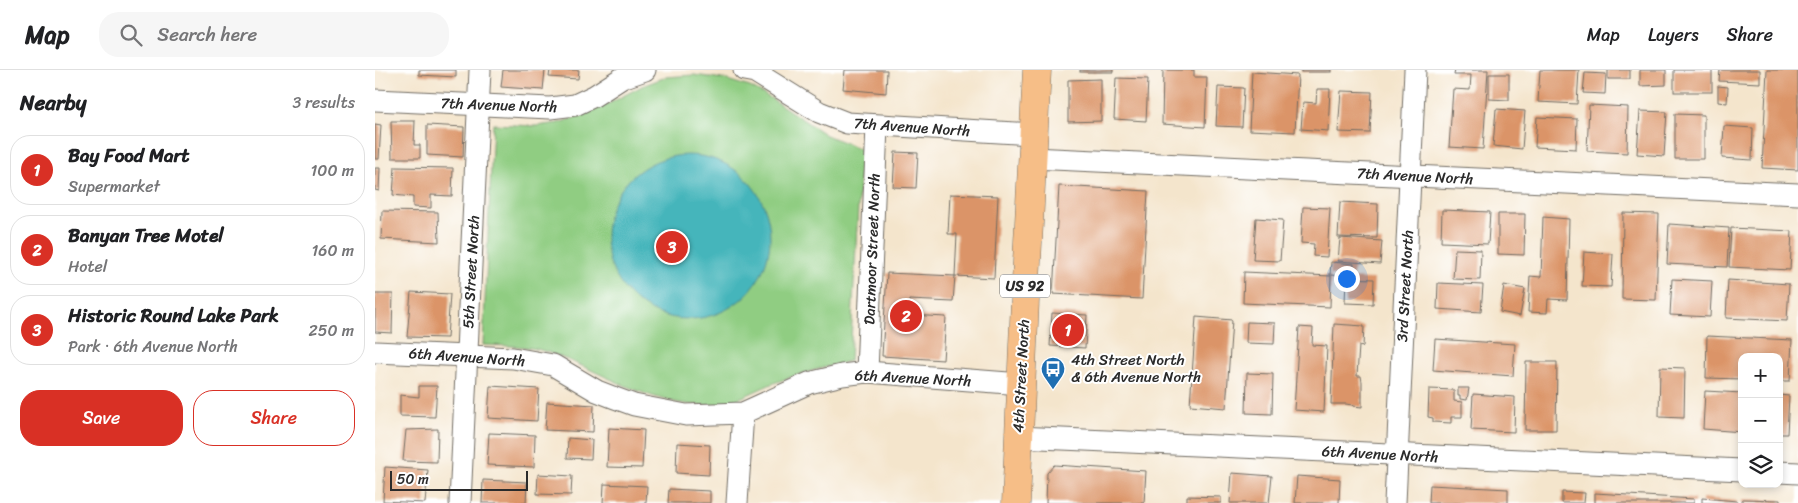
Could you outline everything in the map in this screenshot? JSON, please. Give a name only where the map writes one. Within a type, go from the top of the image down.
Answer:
[{"type":"main road","name":"4th Street North","points":[[1016,503],[1037,70]]},
{"type":"street","name":"5th Street North","points":[[460,503],[480,70]]},
{"type":"street","name":"7th Avenue North","points":[[375,100],[550,108],[575,105],[594,96],[622,78],[645,70]]},
{"type":"street","name":"3rd Street North","points":[[1395,503],[1415,70]]},
{"type":"street","name":"7th Avenue North","points":[[751,71],[819,112],[847,123],[1033,146],[1410,176],[1798,194]]},
{"type":"street","name":"Dartmoor Street North","points":[[867,372],[877,126]]},
{"type":"street","name":"6th Avenue North","points":[[375,352],[513,358],[553,365],[597,391],[634,405],[686,415],[743,413],[809,383],[841,375],[867,372],[1021,384]]},
{"type":"street","points":[[737,503],[743,413]]},
{"type":"street","name":"6th Avenue North","points":[[1018,437],[1738,470]]},
{"type":"street","points":[[1783,472],[1798,473]]},
{"type":"green space","points":[[694,75],[724,79],[750,87],[772,99],[826,135],[861,149],[850,361],[786,379],[729,402],[713,405],[691,405],[648,395],[547,352],[515,346],[483,345],[493,124],[536,126],[558,123],[580,116],[642,86],[666,77]]},
{"type":"water","points":[[696,155],[712,158],[727,164],[752,185],[761,198],[767,213],[770,237],[769,253],[761,276],[740,301],[727,310],[712,316],[680,319],[664,316],[649,310],[624,289],[615,276],[609,261],[606,229],[609,213],[615,198],[636,173],[649,164],[664,158]]},
{"type":"building","points":[[419,70],[456,70],[456,77],[419,75]]},
{"type":"building","points":[[503,70],[545,70],[543,90],[501,87]]},
{"type":"building","points":[[550,70],[579,70],[578,79],[549,77]]},
{"type":"building","points":[[845,70],[887,70],[886,93],[843,89]]},
{"type":"building","points":[[1080,70],[1113,70],[1113,72],[1080,72]]},
{"type":"building","points":[[1163,70],[1194,70],[1194,77],[1207,77],[1205,127],[1162,124]]},
{"type":"building","points":[[1301,70],[1331,70],[1331,72],[1301,72]]},
{"type":"building","points":[[1455,70],[1488,70],[1483,149],[1449,147],[1453,89],[1470,90],[1471,75],[1454,75]]},
{"type":"building","points":[[1540,70],[1579,70],[1577,104],[1538,102]]},
{"type":"building","points":[[1608,70],[1630,70],[1630,79],[1608,79]]},
{"type":"building","points":[[1640,70],[1666,70],[1666,85],[1640,86]]},
{"type":"building","points":[[1674,70],[1712,70],[1712,92],[1674,92]]},
{"type":"building","points":[[1720,70],[1760,70],[1760,83],[1719,81]]},
{"type":"building","points":[[1767,70],[1798,70],[1798,170],[1762,168]]},
{"type":"building","points":[[1252,72],[1298,75],[1295,132],[1249,130]]},
{"type":"building","points":[[1585,73],[1606,74],[1605,94],[1583,93]]},
{"type":"building","points":[[1489,74],[1509,74],[1509,100],[1489,99]]},
{"type":"building","points":[[1116,78],[1148,79],[1146,121],[1114,119]]},
{"type":"building","points":[[1101,79],[1101,121],[1068,122],[1068,80]]},
{"type":"building","points":[[1718,86],[1728,87],[1727,103],[1718,102]]},
{"type":"building","points":[[1218,87],[1244,88],[1242,127],[1216,126]]},
{"type":"building","points":[[1317,89],[1330,89],[1328,131],[1301,129],[1303,102],[1316,103]]},
{"type":"building","points":[[1341,91],[1372,92],[1370,133],[1338,132]]},
{"type":"building","points":[[1589,105],[1628,107],[1627,153],[1587,151]]},
{"type":"building","points":[[1496,109],[1525,111],[1522,149],[1493,146]]},
{"type":"building","points":[[1640,111],[1667,112],[1664,156],[1637,154]]},
{"type":"building","points":[[1675,114],[1704,115],[1704,159],[1675,159]]},
{"type":"building","points":[[1537,117],[1577,119],[1576,149],[1535,147]]},
{"type":"building","points":[[391,121],[415,121],[414,145],[420,145],[420,158],[392,158]]},
{"type":"building","points":[[375,124],[381,125],[379,159],[375,159]]},
{"type":"building","points":[[427,125],[464,127],[463,157],[427,155]]},
{"type":"building","points":[[1724,126],[1753,128],[1752,160],[1722,158]]},
{"type":"building","points":[[895,152],[918,153],[916,188],[893,187]]},
{"type":"building","points":[[395,167],[453,168],[452,196],[431,195],[431,208],[413,207],[413,197],[393,195]]},
{"type":"building","points":[[375,168],[380,168],[379,191],[375,190]]},
{"type":"building","points":[[1059,186],[1148,191],[1142,299],[1053,294]]},
{"type":"building","points":[[950,194],[998,196],[994,278],[955,276],[957,234],[948,234]]},
{"type":"building","points":[[1340,202],[1378,204],[1377,238],[1338,237]]},
{"type":"building","points":[[1303,207],[1330,208],[1327,257],[1313,256],[1314,244],[1301,243]]},
{"type":"building","points":[[1442,210],[1490,212],[1488,244],[1441,242]]},
{"type":"building","points":[[382,211],[438,212],[439,242],[381,239]]},
{"type":"building","points":[[1623,213],[1659,214],[1656,300],[1622,299]]},
{"type":"building","points":[[1498,214],[1525,214],[1524,255],[1498,254]]},
{"type":"building","points":[[1543,217],[1569,219],[1567,300],[1548,299],[1547,313],[1528,312],[1530,276],[1541,277]]},
{"type":"building","points":[[1256,218],[1283,220],[1280,261],[1253,260]]},
{"type":"building","points":[[1669,224],[1729,228],[1727,267],[1667,264]]},
{"type":"building","points":[[1731,228],[1792,231],[1790,270],[1729,267]]},
{"type":"building","points":[[1340,238],[1382,241],[1380,264],[1338,261]]},
{"type":"building","points":[[1455,249],[1481,250],[1480,280],[1453,279]]},
{"type":"building","points":[[1584,252],[1613,254],[1611,287],[1582,286]]},
{"type":"building","points":[[1331,262],[1354,264],[1353,276],[1330,275]]},
{"type":"building","points":[[1244,272],[1331,276],[1330,307],[1243,303]]},
{"type":"building","points":[[887,273],[955,276],[953,302],[909,300],[909,315],[946,317],[943,360],[882,356]]},
{"type":"building","points":[[1346,278],[1374,279],[1373,304],[1345,303]]},
{"type":"building","points":[[1672,279],[1712,281],[1710,317],[1670,315]]},
{"type":"building","points":[[1728,280],[1789,284],[1787,321],[1726,318]]},
{"type":"building","points":[[1438,283],[1483,285],[1481,312],[1437,309]]},
{"type":"building","points":[[1504,285],[1525,289],[1520,316],[1500,312]]},
{"type":"building","points":[[411,292],[450,294],[447,338],[407,337]]},
{"type":"building","points":[[375,294],[393,294],[392,333],[375,332]]},
{"type":"building","points":[[1052,313],[1087,315],[1085,348],[1050,346]]},
{"type":"building","points":[[1196,317],[1232,320],[1226,408],[1190,405]]},
{"type":"building","points":[[1247,322],[1275,323],[1274,344],[1246,343]]},
{"type":"building","points":[[1334,324],[1364,326],[1363,347],[1359,346],[1357,376],[1361,376],[1362,382],[1362,407],[1331,404]]},
{"type":"building","points":[[1299,327],[1313,328],[1312,345],[1327,346],[1324,412],[1294,410]]},
{"type":"building","points":[[1707,336],[1792,340],[1790,381],[1783,381],[1783,353],[1738,353],[1738,379],[1706,378]]},
{"type":"building","points":[[1435,339],[1515,344],[1513,376],[1433,370]]},
{"type":"building","points":[[1526,362],[1557,362],[1556,430],[1525,430]]},
{"type":"building","points":[[1660,367],[1685,368],[1684,418],[1659,417]]},
{"type":"building","points":[[1247,373],[1273,374],[1272,414],[1246,413]]},
{"type":"building","points":[[419,386],[437,386],[435,417],[400,416],[400,395],[419,397]]},
{"type":"building","points":[[490,386],[539,389],[537,421],[488,418]]},
{"type":"building","points":[[1458,388],[1469,388],[1467,400],[1460,399]]},
{"type":"building","points":[[1429,389],[1454,390],[1454,401],[1462,402],[1462,417],[1451,417],[1451,423],[1433,422],[1433,418],[1428,417]]},
{"type":"building","points":[[1705,391],[1738,393],[1738,432],[1703,429]]},
{"type":"building","points":[[1473,394],[1515,397],[1514,432],[1471,430]]},
{"type":"building","points":[[1783,395],[1789,396],[1787,434],[1783,434]]},
{"type":"building","points":[[547,402],[594,405],[593,432],[545,430]]},
{"type":"building","points":[[609,428],[644,430],[642,468],[607,467]]},
{"type":"building","points":[[438,429],[437,462],[403,461],[406,430]]},
{"type":"building","points":[[489,433],[535,435],[534,467],[487,465]]},
{"type":"building","points":[[568,438],[592,440],[591,459],[567,458]]},
{"type":"building","points":[[677,443],[710,445],[709,475],[676,473]]},
{"type":"building","points":[[1054,465],[1146,471],[1144,503],[1046,503],[1047,473]]},
{"type":"building","points":[[385,467],[428,470],[425,503],[383,501]]},
{"type":"building","points":[[1232,473],[1272,476],[1269,503],[1230,503]]},
{"type":"building","points":[[538,474],[572,476],[571,495],[537,494]]},
{"type":"building","points":[[1297,476],[1340,479],[1339,503],[1295,503]]},
{"type":"building","points":[[483,480],[527,482],[526,503],[482,503]]},
{"type":"building","points":[[604,484],[647,486],[646,503],[603,503]]},
{"type":"building","points":[[1430,485],[1508,489],[1508,503],[1429,503]]},
{"type":"building","points":[[669,489],[710,491],[710,503],[668,503]]},
{"type":"building","points":[[1562,492],[1585,493],[1584,503],[1562,503]]},
{"type":"building","points":[[1595,493],[1694,499],[1694,503],[1595,503]]},
{"type":"building","points":[[1187,496],[1221,497],[1221,503],[1187,503]]},
{"type":"building","points":[[1702,498],[1737,501],[1737,503],[1702,503]]},
{"type":"building","points":[[1742,499],[1780,500],[1780,503],[1742,503]]},
{"type":"place","name":"Historic Round Lake Park","points":[[672,247]]},
{"type":"place","name":"Banyan Tree Motel","points":[[906,316]]},
{"type":"place","name":"Bay Food Mart","points":[[1068,330]]},
{"type":"place","name":"4th Street North & 6th Avenue North","points":[[1053,390]]}]
